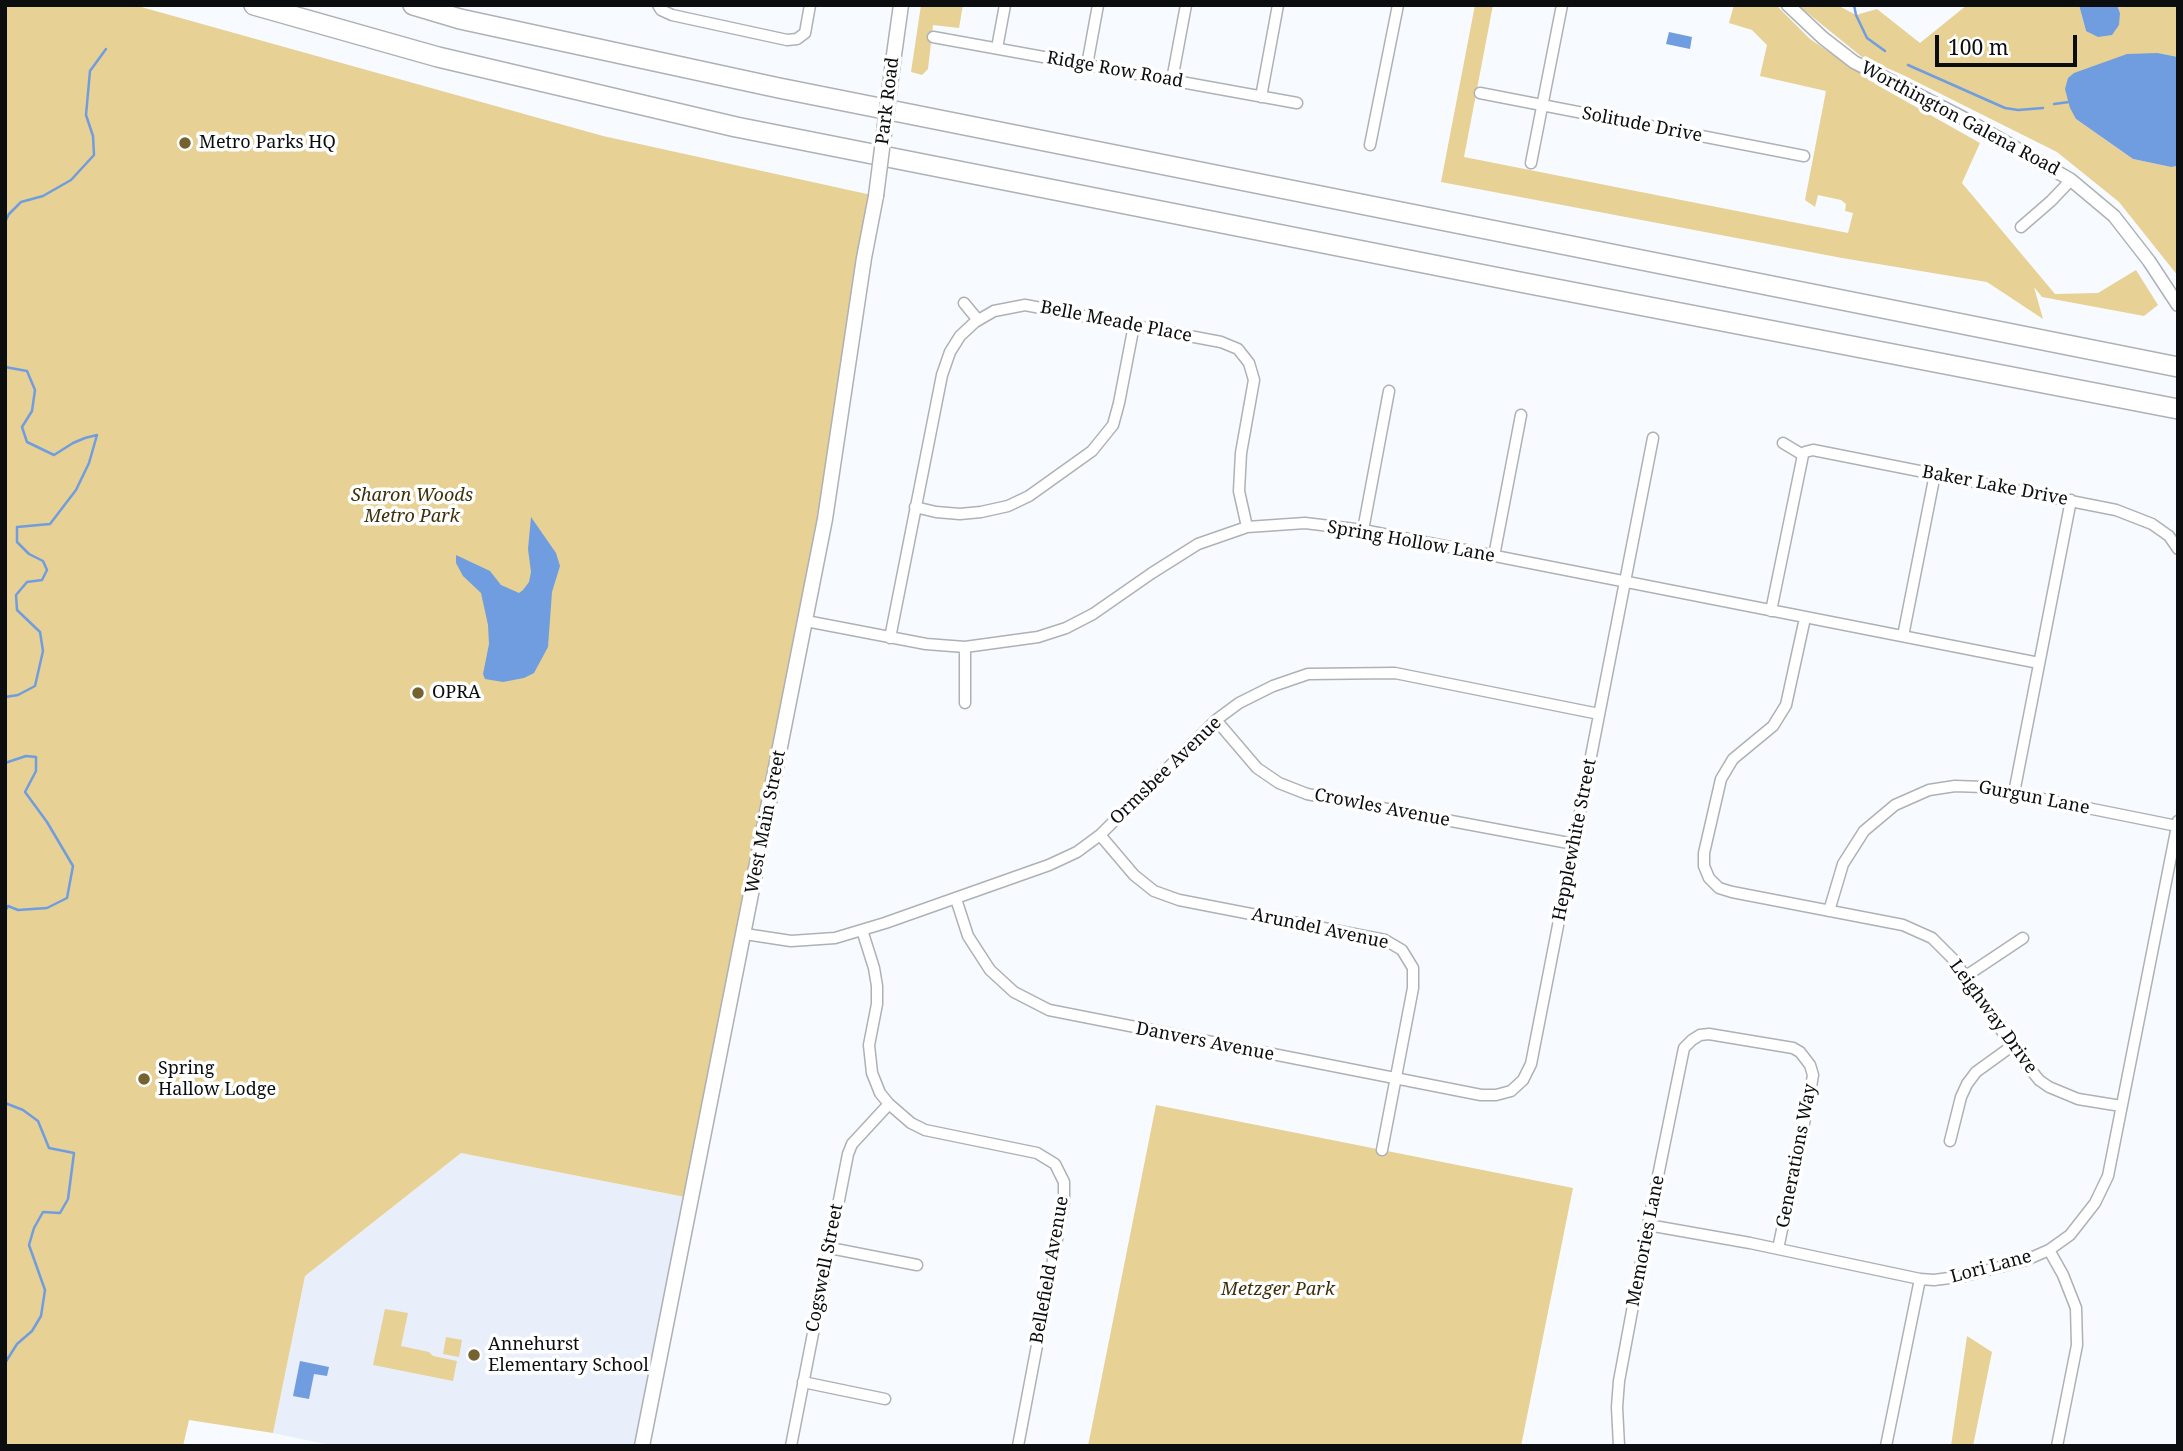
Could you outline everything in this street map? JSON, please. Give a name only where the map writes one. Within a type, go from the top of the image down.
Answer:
[{"type":"highway","points":[[254,5],[438,57],[736,127],[1466,272],[2178,409]]},
{"type":"highway","points":[[413,5],[460,19],[779,88],[2172,365]]},
{"type":"highway","points":[[2101,394],[2178,418]]},
{"type":"main road","name":"Park Road","points":[[876,196],[901,5]]},
{"type":"main road","name":"West Main Street","points":[[642,1446],[806,621],[825,519],[864,258],[876,196]]},
{"type":"street","points":[[660,8],[672,15],[788,40],[797,39],[805,33],[810,5]]},
{"type":"street","points":[[997,48],[1005,5]]},
{"type":"street","points":[[1087,65],[1098,5]]},
{"type":"street","points":[[1172,80],[1186,5]]},
{"type":"street","points":[[1261,97],[1278,5]]},
{"type":"street","points":[[1370,145],[1398,5]]},
{"type":"street","points":[[1531,163],[1562,5]]},
{"type":"street","name":"Worthington Galena Road","points":[[1788,5],[1854,62],[1967,120],[2071,180],[2115,216],[2178,305]]},
{"type":"street","name":"Ridge Row Road","points":[[933,37],[1297,103]]},
{"type":"street","name":"Solitude Drive","points":[[1480,93],[1804,156]]},
{"type":"street","points":[[2021,226],[2071,180]]},
{"type":"street","points":[[964,303],[978,320]]},
{"type":"street","name":"Belle Meade Place","points":[[891,638],[942,376],[950,352],[960,336],[978,320],[994,311],[1025,305],[1221,342],[1238,349],[1250,363],[1254,380],[1241,453],[1239,491],[1247,527]]},
{"type":"street","points":[[915,507],[960,514],[1008,506],[1029,496],[1093,451],[1113,425],[1134,326]]},
{"type":"street","points":[[1363,530],[1388,391]]},
{"type":"street","points":[[1494,556],[1521,415]]},
{"type":"street","name":"Hepplewhite Street","points":[[1511,1091],[1524,1080],[1531,1064],[1653,438]]},
{"type":"street","points":[[1771,611],[1803,455],[1783,443]]},
{"type":"street","name":"Baker Lake Drive","points":[[1803,455],[1813,450],[2116,510],[2144,520],[2169,536],[2178,549]]},
{"type":"street","points":[[1903,636],[1934,474]]},
{"type":"street","points":[[2014,793],[2071,500]]},
{"type":"street","name":"Spring Hollow Lane","points":[[806,621],[926,645],[965,647],[1038,638],[1093,614],[1198,544],[1247,527],[1305,523],[1363,530],[2039,663]]},
{"type":"street","name":"Leighway Drive","points":[[1805,618],[1786,705],[1773,726],[1733,759],[1721,779],[1704,853],[1703,866],[1709,878],[1719,888],[1732,892],[1903,925],[1932,937],[1966,976],[2031,1072],[2049,1087],[2078,1099],[2121,1106]]},
{"type":"street","points":[[965,647],[965,703]]},
{"type":"street","name":"Ormsbee Avenue","points":[[744,934],[791,941],[835,938],[1049,865],[1077,852],[1100,835],[1216,720],[1239,703],[1273,686],[1308,674],[1395,674],[1599,714]]},
{"type":"street","name":"Crowles Avenue","points":[[1216,720],[1257,768],[1279,783],[1307,794],[1574,844]]},
{"type":"street","name":"Gurgun Lane","points":[[1829,911],[1848,853],[1864,831],[1895,805],[1917,794],[1955,786],[1983,787],[2178,823]]},
{"type":"street","name":"Lori Lane","points":[[1648,1225],[1920,1279],[1950,1279],[2026,1260],[2049,1250],[2070,1235],[2079,1226],[2101,1191],[2110,1167],[2178,823]]},
{"type":"street","name":"Arundel Avenue","points":[[1100,835],[1134,875],[1154,891],[1179,900],[1385,940],[1402,950],[1413,968],[1414,977],[1382,1150]]},
{"type":"street","name":"Danvers Avenue","points":[[956,898],[968,936],[990,970],[1014,992],[1049,1010],[1481,1095],[1496,1096],[1511,1091]]},
{"type":"street","name":"Bellefield Avenue","points":[[862,930],[877,986],[877,1004],[869,1045],[872,1073],[880,1093],[911,1123],[925,1130],[1037,1153],[1055,1164],[1064,1182],[1064,1202],[1018,1446]]},
{"type":"street","points":[[1966,976],[2023,938]]},
{"type":"street","name":"Generations Way","points":[[1692,1040],[1709,1034],[1793,1048],[1800,1052],[1810,1065],[1813,1075],[1809,1099],[1778,1249]]},
{"type":"street","name":"Memories Lane","points":[[1619,1446],[1619,1381],[1684,1048],[1692,1040]]},
{"type":"street","points":[[1950,1141],[1967,1084],[1976,1072],[2012,1046]]},
{"type":"street","name":"Cogswell Street","points":[[791,1446],[842,1180],[852,1144],[889,1104]]},
{"type":"street","points":[[830,1248],[917,1265]]},
{"type":"street","points":[[2049,1250],[2063,1275],[2076,1308],[2077,1345],[2057,1446]]},
{"type":"street","points":[[1886,1446],[1920,1279]]},
{"type":"street","points":[[803,1382],[885,1399]]},
{"type":"shaded area","name":"Annehurst Elementary School","points":[[461,1153],[690,1198],[642,1446],[335,1446],[273,1433],[305,1276]]},
{"type":"green space","name":"Sharon Woods Metro Park","points":[[5,5],[134,5],[603,136],[876,196],[841,419],[690,1198],[461,1153],[305,1276],[273,1433],[189,1420],[183,1446],[5,1446]]},
{"type":"green space","points":[[921,5],[963,5],[959,28],[933,25],[928,69],[922,75],[911,72]]},
{"type":"green space","points":[[1475,5],[1493,5],[1464,157],[1848,233],[1853,213],[1845,211],[1846,204],[1841,200],[1818,195],[1815,207],[1805,200],[1826,91],[1760,76],[1767,45],[1752,30],[1729,23],[1734,5],[1776,5],[1810,39],[1877,85],[1980,143],[1962,183],[2055,294],[2098,293],[2136,270],[2158,305],[2144,316],[2042,297],[2034,287],[2043,319],[1987,282],[1842,258],[1441,182]]},
{"type":"green space","points":[[1837,5],[1856,15],[1877,9],[1920,43],[1967,5],[2079,5],[2086,31],[2120,13],[2117,5],[2178,5],[2178,57],[2158,53],[2076,119],[2133,159],[2178,166],[2178,276],[2119,202],[2057,152],[1862,57],[1799,6]]},
{"type":"green space","name":"Metzger Park","points":[[1156,1105],[1573,1188],[1521,1446],[1088,1446]]},
{"type":"green space","points":[[385,1309],[408,1313],[401,1346],[457,1361],[453,1381],[373,1365]]},
{"type":"green space","points":[[1967,1336],[1992,1352],[1973,1446],[1951,1446]]},
{"type":"green space","points":[[446,1337],[462,1340],[459,1357],[443,1354]]},
{"type":"water","points":[[2079,5],[2117,5],[2120,13],[2119,25],[2112,35],[2098,37],[2086,31]]},
{"type":"water","points":[[1669,32],[1692,37],[1690,49],[1666,44]]},
{"type":"water","points":[[2158,53],[2178,57],[2178,166],[2133,159],[2076,119],[2065,89],[2068,78],[2074,73],[2127,54]]},
{"type":"water","points":[[531,517],[556,553],[560,566],[552,592],[548,647],[534,673],[503,682],[485,679],[483,674],[489,644],[481,593],[463,576],[456,563],[456,555],[490,571],[501,585],[519,593],[529,582],[531,572],[528,549]]},
{"type":"water","points":[[300,1361],[329,1367],[327,1376],[314,1374],[309,1399],[293,1396]]},
{"type":"waterway","points":[[1854,5],[1867,38],[1885,51]]},
{"type":"waterway","points":[[5,222],[21,202],[43,196],[71,180],[94,155],[93,136],[86,115],[90,71],[106,49]]},
{"type":"waterway","points":[[1908,65],[2005,108],[2043,108]]},
{"type":"waterway","points":[[2054,104],[2069,102]]},
{"type":"waterway","points":[[5,367],[27,371],[35,390],[32,411],[22,427],[27,442],[54,455],[73,443],[97,435],[89,463],[76,490],[50,524],[17,527],[17,542],[29,554],[43,561],[47,570],[42,580],[27,582],[16,595],[17,610],[40,632],[43,651],[35,686],[18,695],[5,697]]},
{"type":"waterway","points":[[5,763],[26,756],[36,757],[36,771],[25,792],[47,822],[73,866],[67,898],[47,908],[18,910],[8,906],[5,911]]},
{"type":"waterway","points":[[5,1103],[23,1110],[38,1121],[49,1148],[74,1153],[68,1199],[60,1213],[43,1212],[29,1245],[45,1290],[41,1316],[5,1363]]},
{"type":"place","name":"Metro Parks HQ","points":[[185,143]]},
{"type":"place","name":"OPRA","points":[[418,693]]},
{"type":"place","name":"Spring Hallow Lodge","points":[[144,1079]]},
{"type":"place","name":"Annehurst Elementary School","points":[[474,1355]]}]
